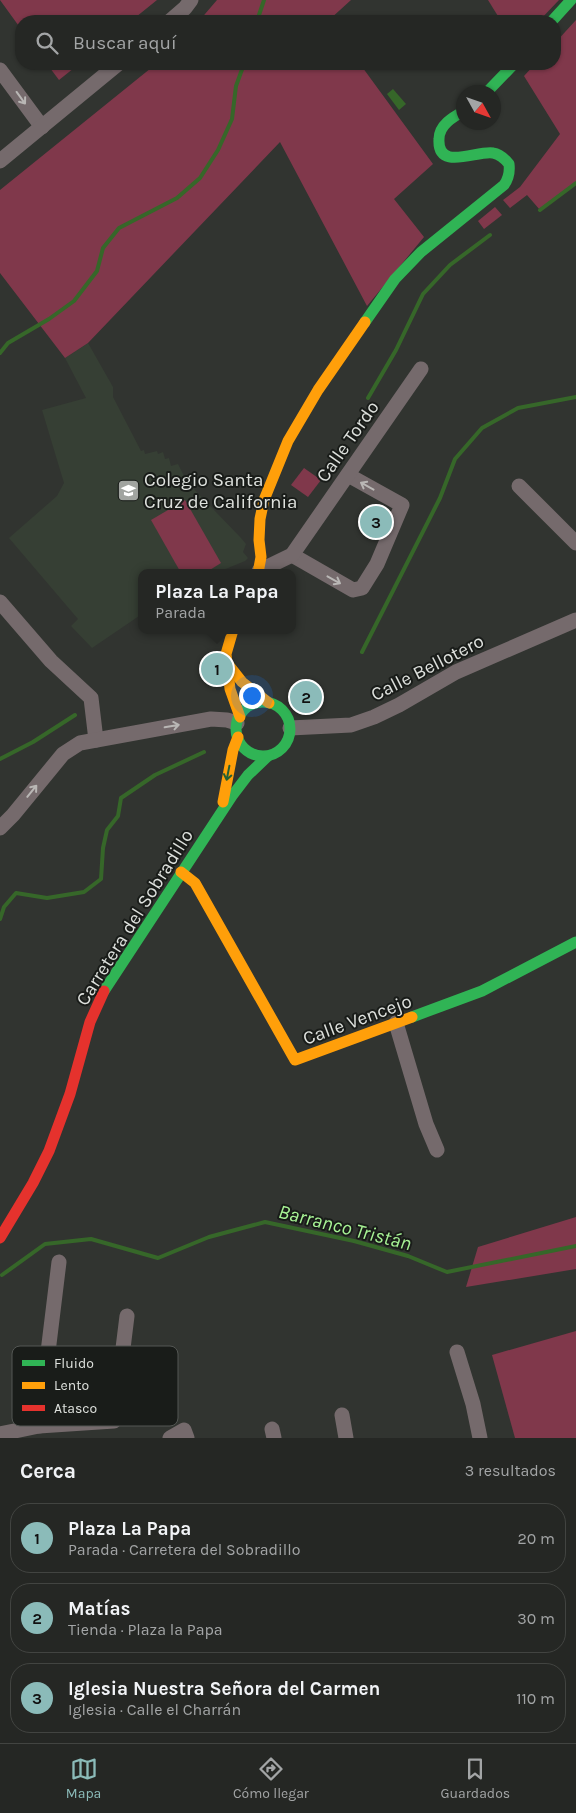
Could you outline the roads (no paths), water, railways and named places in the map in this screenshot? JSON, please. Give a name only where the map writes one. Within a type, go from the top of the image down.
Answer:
[{"type":"main road","points":[[557,15],[571,0]]},
{"type":"main road","points":[[494,85],[508,70]]},
{"type":"main road","points":[[259,569],[260,519],[264,500],[288,442],[318,390],[395,280],[421,252],[504,185],[508,179],[510,172],[509,164],[497,153],[490,152],[459,158],[452,158],[444,154],[438,142],[443,126],[456,117]]},
{"type":"main road","points":[[227,663],[242,682],[269,703],[281,709],[288,719],[290,728],[288,738],[284,746],[275,753],[268,756],[258,756],[244,748],[230,688],[227,663],[226,654],[232,634]]},
{"type":"main road","points":[[238,725],[250,706],[258,703],[269,703]]},
{"type":"main road","name":"Carretera del Sobradillo","points":[[221,809],[238,725]]},
{"type":"main road","name":"Carretera del Sobradillo","points":[[0,1238],[37,1176],[51,1147],[75,1074],[84,1036],[98,1001],[129,950],[204,840],[221,809],[244,777],[268,756]]},
{"type":"main road","name":"Calle Vencejo","points":[[181,872],[195,882],[295,1060],[482,991],[576,942]]},
{"type":"street","points":[[176,15],[188,4]]},
{"type":"street","points":[[0,70],[42,127]]},
{"type":"street","points":[[0,161],[111,70]]},
{"type":"street","name":"Calle Tordo","points":[[265,569],[292,555],[421,369]]},
{"type":"street","points":[[292,555],[353,590],[362,588],[377,564],[402,505],[348,475]]},
{"type":"street","points":[[519,486],[576,543]]},
{"type":"street","points":[[0,602],[51,661],[91,698],[96,740]]},
{"type":"street","name":"Calle Bellotero","points":[[290,728],[351,725],[374,717],[399,705],[456,672],[576,620]]},
{"type":"street","points":[[0,828],[63,754],[80,743],[211,719],[227,720],[238,725]]},
{"type":"street","points":[[396,1023],[426,1124],[437,1150]]},
{"type":"street","points":[[49,1346],[59,1262]]},
{"type":"street","points":[[123,1346],[127,1316]]},
{"type":"street","points":[[458,1352],[473,1404],[480,1438]]},
{"type":"street","points":[[342,1415],[346,1438]]},
{"type":"street","points":[[0,1434],[39,1426]]},
{"type":"street","points":[[170,1438],[185,1434]]},
{"type":"waterway","points":[[259,15],[264,0]]},
{"type":"waterway","points":[[0,353],[8,343],[49,319],[74,301],[97,271],[103,248],[119,228],[177,198],[200,178],[218,150],[232,119],[236,86],[242,70]]},
{"type":"waterway","points":[[540,210],[576,183]]},
{"type":"waterway","points":[[368,398],[396,350],[423,294],[450,265],[490,235]]},
{"type":"waterway","points":[[362,652],[440,498],[455,459],[482,428],[518,408],[576,397]]},
{"type":"waterway","points":[[0,759],[33,742],[75,715]]},
{"type":"waterway","points":[[0,919],[4,907],[16,893],[47,898],[84,892],[101,879],[103,848],[107,830],[118,816],[121,798],[155,775],[204,752]]},
{"type":"waterway","name":"Barranco Tristán","points":[[2,1275],[45,1244],[91,1239],[158,1258],[209,1237],[265,1222],[354,1241],[408,1256],[447,1272],[576,1246]]},
{"type":"place","name":"Colegio Santa Cruz de California","points":[[128,490]]},
{"type":"place","name":"Iglesia Nuestra Señora del Carmen","points":[[376,522]]},
{"type":"place","name":"Plaza La Papa","points":[[217,669]]},
{"type":"place","name":"Matías","points":[[306,697]]}]
